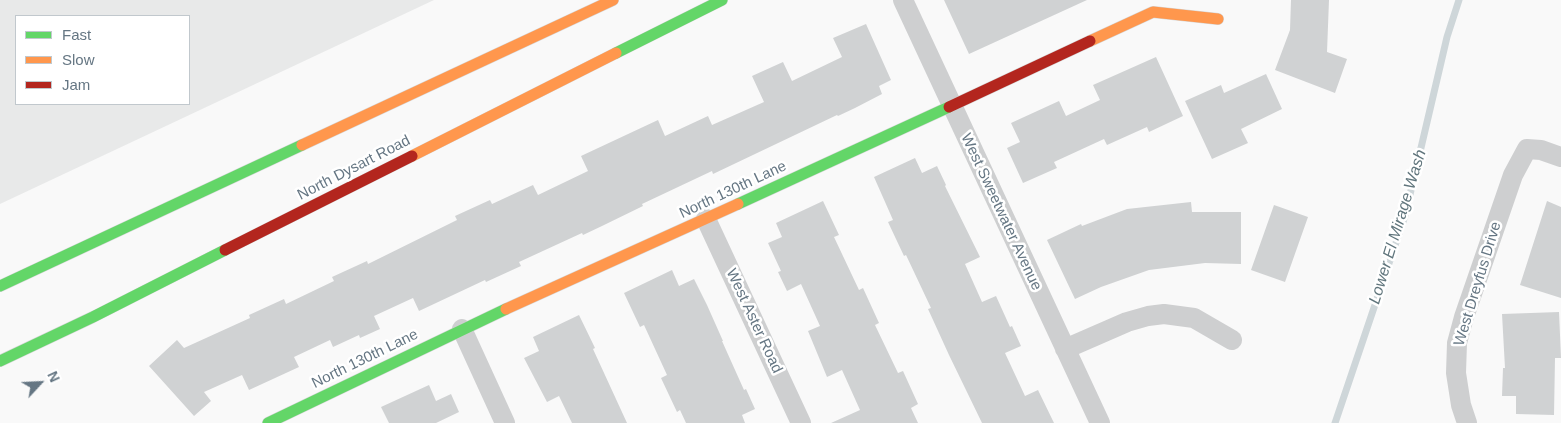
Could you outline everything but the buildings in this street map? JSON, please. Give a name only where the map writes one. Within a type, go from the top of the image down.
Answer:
[{"type":"main road","points":[[0,286],[613,0]]},
{"type":"main road","name":"North Dysart Road","points":[[0,361],[93,317],[722,0]]},
{"type":"main road","name":"North 130th Lane","points":[[268,423],[462,330],[1153,12],[1218,19]]},
{"type":"street","name":"West Sweetwater Avenue","points":[[903,0],[1100,423]]},
{"type":"street","name":"West Dreyfus Drive","points":[[1466,423],[1456,373],[1457,343],[1464,317],[1513,175],[1527,149],[1542,150],[1561,158]]},
{"type":"street","name":"West Aster Road","points":[[706,219],[801,423]]},
{"type":"street","points":[[1065,349],[1127,322],[1164,314],[1194,318],[1232,340]]},
{"type":"street","points":[[462,330],[505,423]]},
{"type":"shaded area","points":[[0,0],[434,0],[0,204]]},
{"type":"waterway","name":"Lower El Mirage Wash","points":[[1335,423],[1405,216],[1447,37],[1459,0]]},
{"type":"traffic: fast","points":[[616,53],[722,0]]},
{"type":"traffic: fast","points":[[738,204],[949,107]]},
{"type":"traffic: fast","points":[[0,286],[302,145]]},
{"type":"traffic: fast","points":[[0,361],[93,317],[225,250]]},
{"type":"traffic: fast","points":[[268,423],[506,309]]},
{"type":"traffic: slow","points":[[302,145],[613,0]]},
{"type":"traffic: slow","points":[[1090,41],[1153,12],[1218,19]]},
{"type":"traffic: slow","points":[[412,156],[616,53]]},
{"type":"traffic: slow","points":[[506,309],[738,204]]},
{"type":"traffic: jam","points":[[949,107],[1090,41]]},
{"type":"traffic: jam","points":[[225,250],[412,156]]}]
